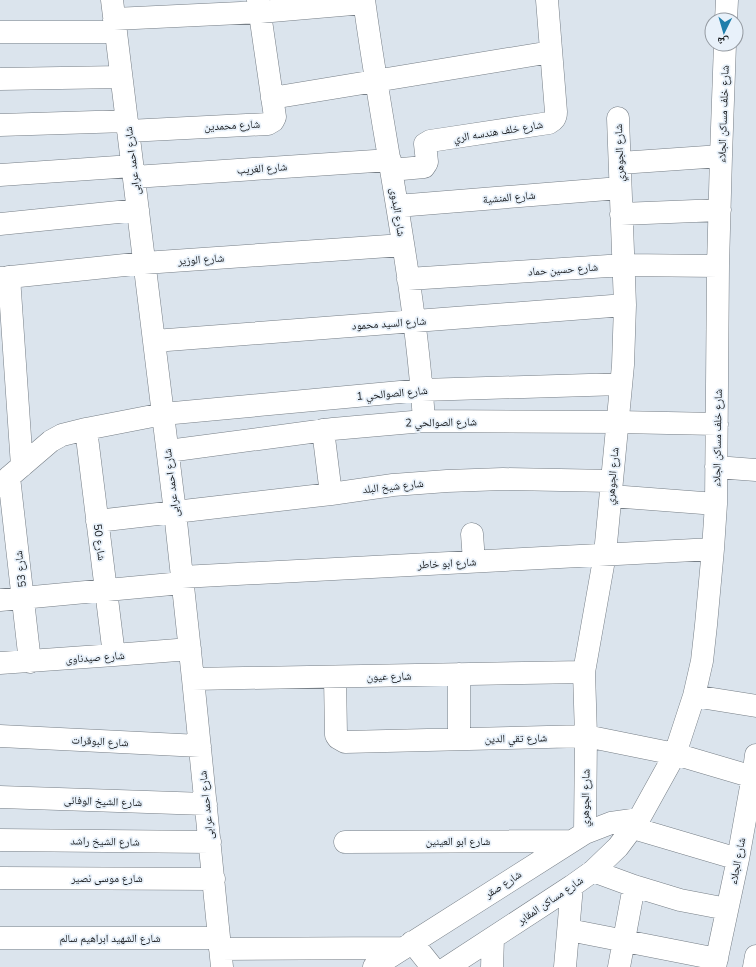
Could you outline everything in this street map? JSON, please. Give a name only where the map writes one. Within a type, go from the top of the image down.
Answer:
[{"type":"street","name":"شارع خلف هندسه الري","points":[[391,165],[424,167],[427,162],[425,144],[430,141],[549,123],[554,120],[556,112],[547,0]]},
{"type":"street","points":[[726,12],[727,0]]},
{"type":"street","name":"شارع البدوى","points":[[0,32],[114,17],[259,6],[364,2],[408,279],[422,390],[424,421]]},
{"type":"street","name":"شارع محمدين","points":[[127,126],[268,124],[273,121],[275,117],[259,6]]},
{"type":"street","name":"شارع احمد عرابى","points":[[114,17],[175,512],[221,951]]},
{"type":"street","points":[[272,98],[551,52]]},
{"type":"street","name":"شارع خلف مساكن الجلاء","points":[[636,823],[675,754],[694,696],[702,661],[716,504],[718,266],[725,52]]},
{"type":"street","points":[[0,79],[121,77]]},
{"type":"street","name":"شارع الجوهري","points":[[578,837],[586,736],[584,672],[605,554],[621,384],[625,305],[618,118]]},
{"type":"street","points":[[0,125],[127,126]]},
{"type":"street","points":[[620,162],[721,156]]},
{"type":"street","name":"شارع الغريب","points":[[0,175],[391,165]]},
{"type":"street","name":"شارع المنشية","points":[[397,206],[620,188]]},
{"type":"street","points":[[0,224],[138,210]]},
{"type":"street","points":[[622,214],[720,210]]},
{"type":"street","name":"شارع الوزير","points":[[4,277],[144,263],[403,245]]},
{"type":"street","name":"شارع حسين حماد","points":[[408,279],[624,265],[718,266]]},
{"type":"street","name":"شارع 53","points":[[4,277],[10,476],[30,662]]},
{"type":"street","name":"شارع السيد محمود","points":[[154,341],[625,305]]},
{"type":"street","name":"شارع الصوالحي 1","points":[[10,476],[51,441],[62,435],[163,414],[422,390],[621,384]]},
{"type":"street","name":"شارع الصوالحي 2","points":[[168,451],[323,430],[424,421],[717,424]]},
{"type":"street","name":"شارع 50","points":[[86,429],[114,656]]},
{"type":"street","points":[[323,430],[331,494]]},
{"type":"street","points":[[716,467],[756,470]]},
{"type":"street","name":"شارع شيخ البلد","points":[[97,521],[331,494],[393,485],[503,479],[611,489],[716,504]]},
{"type":"street","points":[[472,534],[474,561]]},
{"type":"street","name":"شارع ابو خاطر","points":[[0,600],[106,590],[182,580],[474,561],[713,549]]},
{"type":"street","name":"شارع صيدناوى","points":[[0,663],[114,656],[190,649]]},
{"type":"street","name":"شارع عيون","points":[[193,679],[584,672]]},
{"type":"street","points":[[459,674],[459,739]]},
{"type":"street","name":"شارع تقي الدين","points":[[334,676],[336,735],[345,742],[586,736],[755,768]]},
{"type":"street","points":[[694,696],[756,706]]},
{"type":"street","name":"شارع البوقرات","points":[[0,736],[200,746]]},
{"type":"street","name":"شارع الجلاء","points":[[716,963],[755,768]]},
{"type":"street","name":"شارع الشيخ الوفائى","points":[[0,797],[206,804]]},
{"type":"street","name":"شارع صقر","points":[[374,967],[578,837],[611,823],[636,823]]},
{"type":"street","points":[[636,823],[738,859]]},
{"type":"street","name":"شارع مساكن المقابر","points":[[448,967],[593,871],[618,847],[636,823]]},
{"type":"street","name":"شارع ابو العينين","points":[[345,842],[578,837]]},
{"type":"street","name":"شارع الشيخ راشد","points":[[0,840],[210,842]]},
{"type":"street","points":[[593,871],[634,886],[680,900],[727,909]]},
{"type":"street","name":"شارع موسى نصير","points":[[0,878],[214,879]]},
{"type":"street","points":[[566,967],[572,886]]},
{"type":"street","points":[[619,967],[634,886]]},
{"type":"street","points":[[569,930],[624,940],[716,963]]},
{"type":"street","name":"شارع الشهيد ابراهيم سالم","points":[[0,938],[221,951],[408,945]]},
{"type":"street","points":[[492,967],[493,938]]},
{"type":"street","points":[[408,945],[432,967]]},
{"type":"street","points":[[754,967],[756,956]]}]
